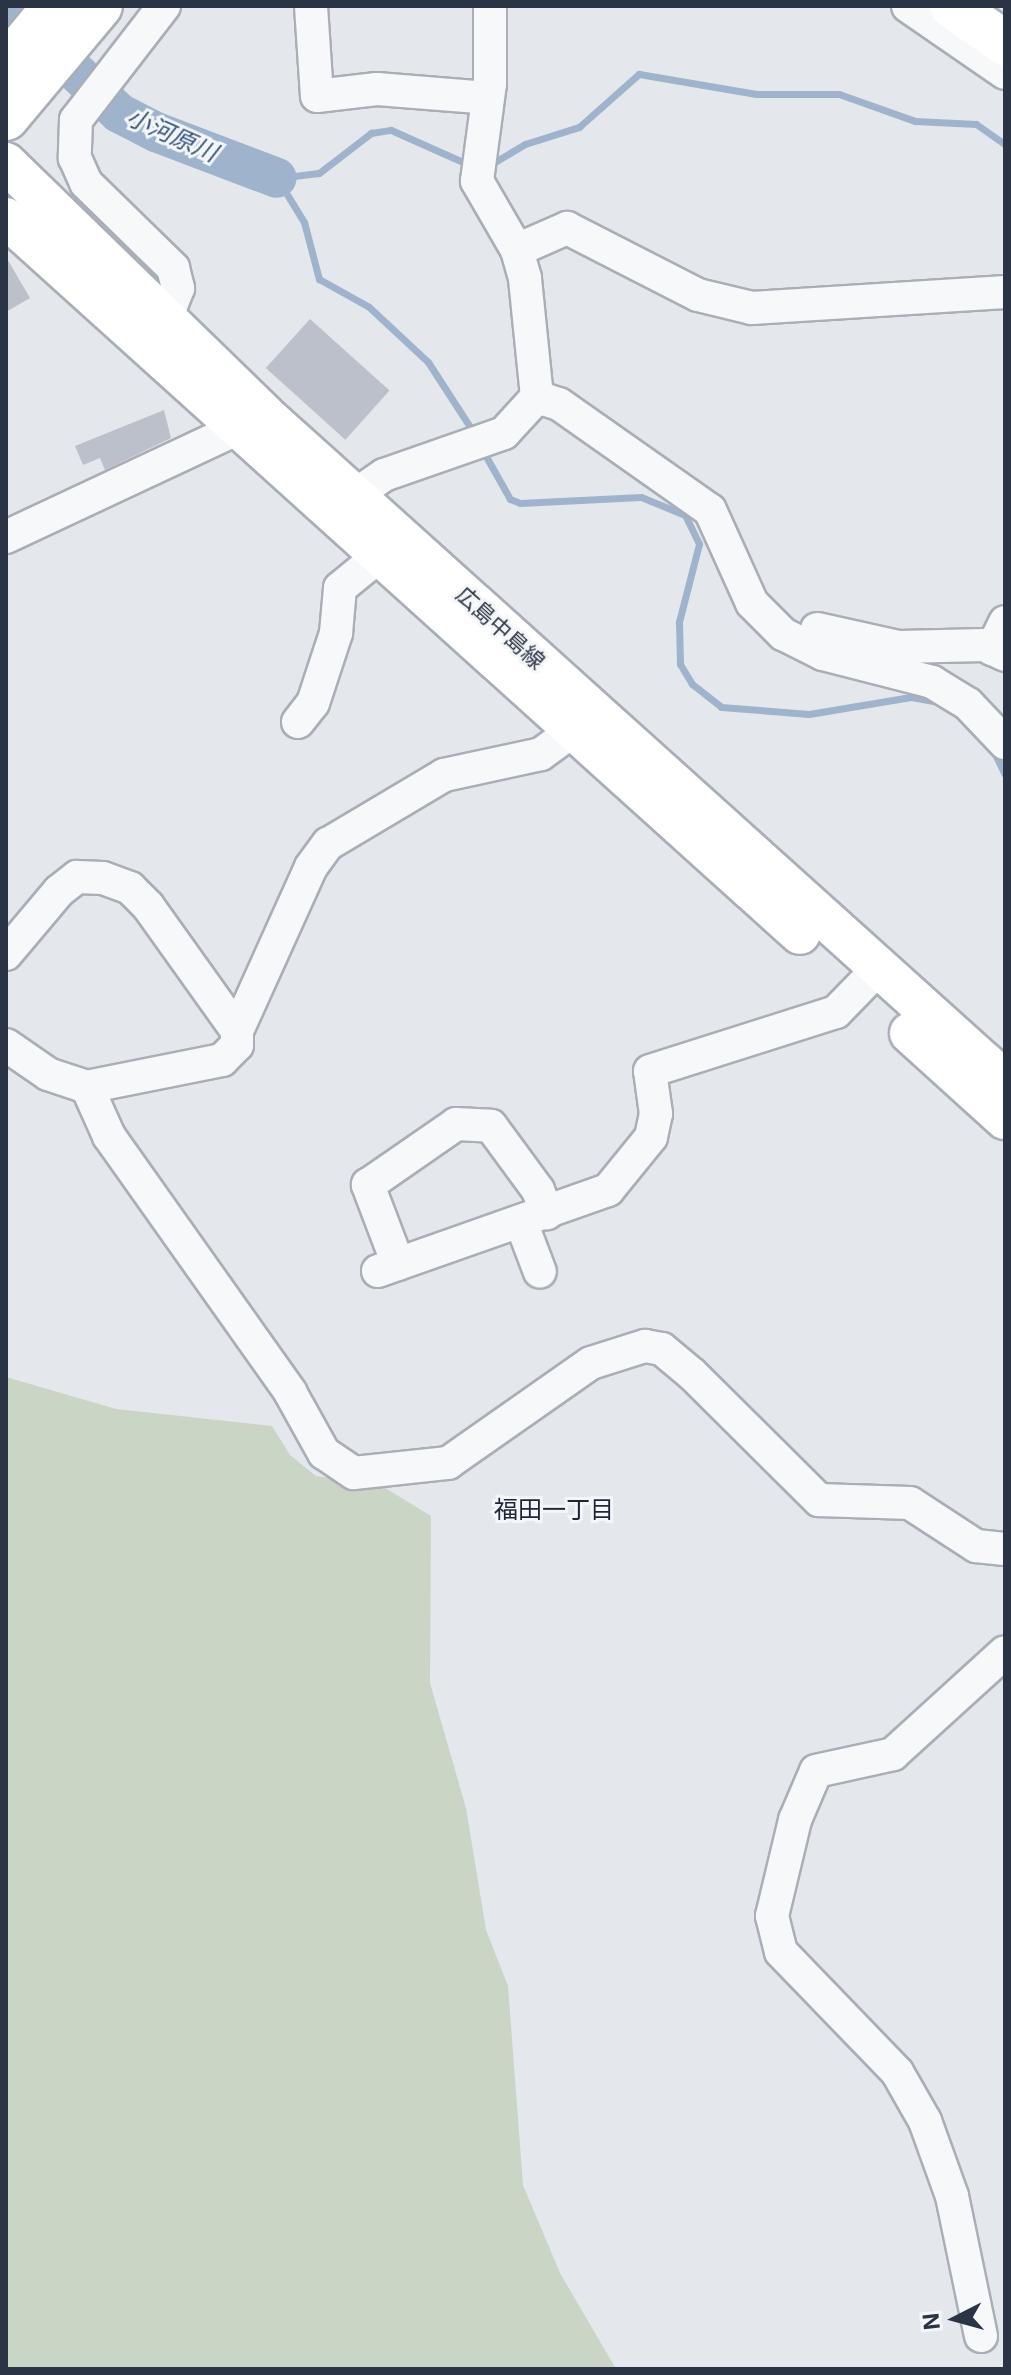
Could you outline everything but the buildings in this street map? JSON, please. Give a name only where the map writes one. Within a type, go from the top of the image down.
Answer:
[{"type":"highway","points":[[6,65],[55,6]]},
{"type":"highway","points":[[6,118],[100,6]]},
{"type":"highway","points":[[952,6],[1005,43]]},
{"type":"highway","points":[[992,6],[1005,15]]},
{"type":"main road","name":"広島中島線","points":[[6,163],[168,314],[253,423]]},
{"type":"main road","name":"広島中島線","points":[[6,218],[253,423],[870,978],[1005,1081]]},
{"type":"main road","name":"広島中島線","points":[[342,503],[379,556],[585,724]]},
{"type":"main road","name":"広島中島線","points":[[870,978],[1005,1119]]},
{"type":"street","points":[[164,6],[76,120],[75,158],[86,183],[173,268],[178,288],[168,314]]},
{"type":"street","points":[[311,6],[317,96],[377,89],[488,98]]},
{"type":"street","points":[[342,503],[384,475],[478,444],[525,417],[537,397],[517,250],[477,181],[488,98],[490,6]]},
{"type":"street","points":[[908,6],[1005,73]]},
{"type":"street","points":[[517,250],[567,228],[698,295],[752,308],[1005,292]]},
{"type":"street","points":[[537,397],[559,404],[710,510],[752,603],[783,634],[823,654],[932,682],[968,704],[1005,743]]},
{"type":"street","points":[[6,537],[253,423]]},
{"type":"street","points":[[298,722],[313,703],[336,633],[340,588],[379,556]]},
{"type":"street","points":[[752,603],[836,637],[922,650],[1001,642]]},
{"type":"street","points":[[6,1045],[48,1074],[87,1087],[222,1060],[237,1045],[237,1031],[311,867],[328,844],[444,775],[541,754],[585,724]]},
{"type":"street","points":[[6,954],[59,891],[77,877],[103,878],[130,888],[148,906],[237,1031]]},
{"type":"street","points":[[540,1272],[534,1218],[538,1190],[491,1126],[456,1124],[368,1185],[388,1268],[534,1218],[608,1190],[629,1169],[651,1137],[656,1114],[650,1071],[836,1012],[870,978]]},
{"type":"street","points":[[87,1087],[109,1136],[290,1392],[324,1453],[354,1473],[448,1463],[591,1363],[645,1346],[662,1349],[692,1374],[819,1500],[910,1503],[976,1546],[1005,1549]]},
{"type":"street","points":[[981,2336],[952,2196],[925,2121],[897,2072],[781,1952],[772,1916],[795,1820],[816,1771],[893,1754],[1005,1652]]},
{"type":"green space","points":[[6,1377],[116,1409],[272,1426],[290,1455],[316,1476],[382,1486],[431,1516],[430,1683],[466,1808],[486,1930],[508,1986],[523,2185],[560,2273],[616,2369],[6,2369]]},
{"type":"waterway","name":"小河原川","points":[[6,15],[16,25]]},
{"type":"waterway","name":"小河原川","points":[[77,73],[119,113],[156,132],[277,178]]},
{"type":"waterway","points":[[488,166],[525,144],[579,127],[639,74],[756,94],[839,94],[915,121],[976,124],[1005,144]]},
{"type":"waterway","points":[[277,178],[319,173],[371,133],[391,130],[472,166]]},
{"type":"waterway","points":[[277,178],[304,222],[319,279],[369,307],[428,362],[474,433]]},
{"type":"waterway","points":[[483,451],[510,499],[520,503],[641,497],[685,515],[699,544],[679,622],[680,664],[692,684],[721,707],[809,714],[911,697],[938,702]]},
{"type":"waterway","points":[[992,748],[1005,775]]},
{"type":"district","name":"福田一丁目","points":[[554,1510]]}]
